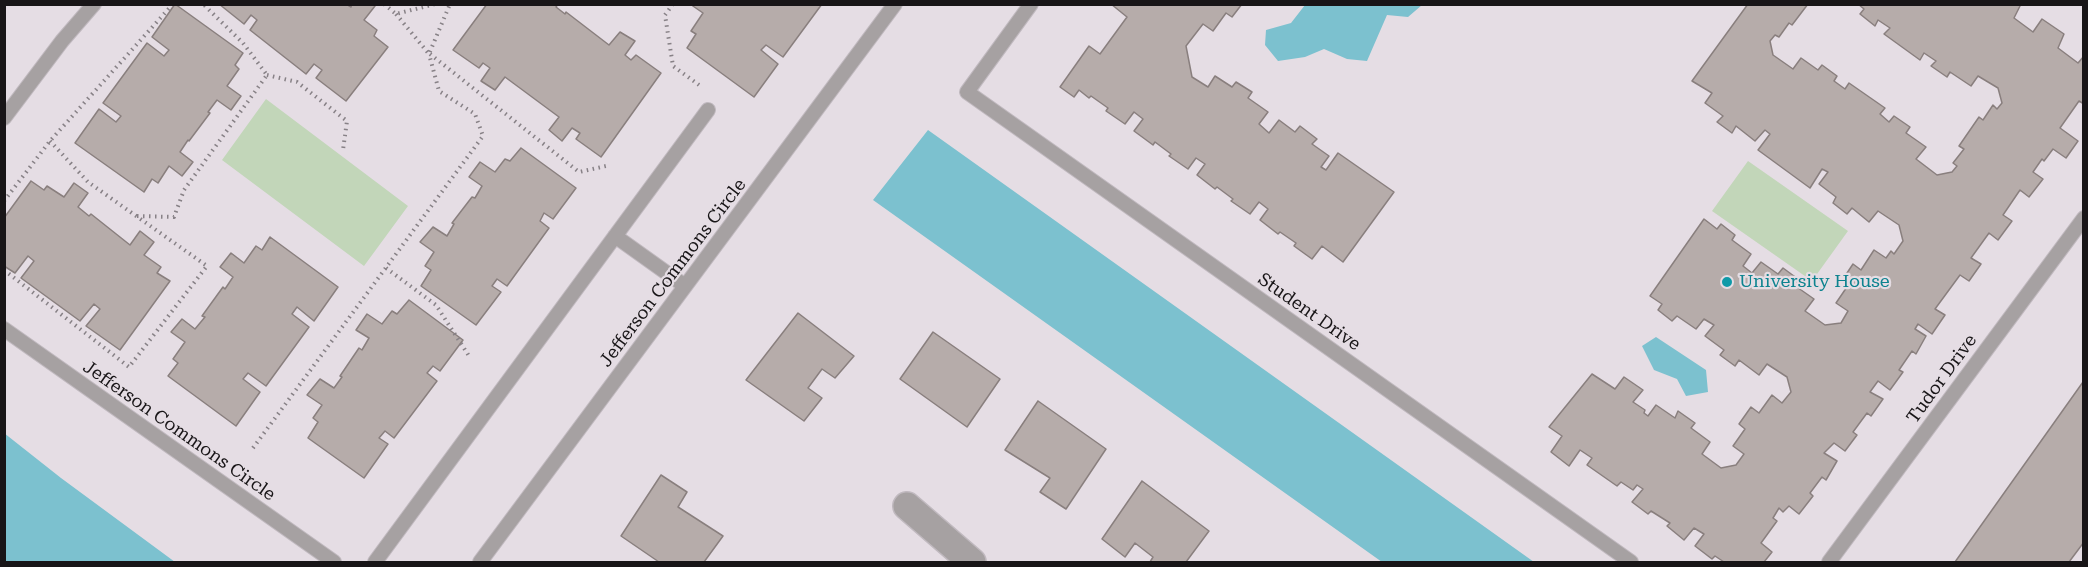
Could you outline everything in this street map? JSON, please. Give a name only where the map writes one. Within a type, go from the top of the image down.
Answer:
[{"type":"street","points":[[907,506],[972,562]]},
{"type":"lane","points":[[4,118],[62,41],[94,4]]},
{"type":"lane","name":"Jefferson Commons Circle","points":[[480,562],[895,4]]},
{"type":"lane","name":"Student Drive","points":[[1031,4],[967,92],[1631,562]]},
{"type":"lane","points":[[375,562],[708,110]]},
{"type":"lane","name":"Tudor Drive","points":[[1829,562],[2084,218]]},
{"type":"lane","points":[[615,236],[686,286]]},
{"type":"lane","name":"Jefferson Commons Circle","points":[[4,329],[334,562]]},
{"type":"path","points":[[4,201],[50,141],[173,4]]},
{"type":"path","points":[[202,4],[243,43],[267,75],[297,82],[346,121],[343,150]]},
{"type":"path","points":[[384,4],[396,14],[429,54],[579,172],[606,166]]},
{"type":"path","points":[[396,14],[435,4]]},
{"type":"path","points":[[254,448],[483,136],[476,114],[440,91],[429,54],[450,4]]},
{"type":"path","points":[[673,4],[665,15],[673,66],[699,85]]},
{"type":"path","points":[[136,216],[174,218],[184,190],[267,75]]},
{"type":"path","points":[[4,270],[129,367],[207,266],[88,182],[50,141]]},
{"type":"path","points":[[386,268],[436,305],[470,356]]},
{"type":"green space","points":[[266,99],[408,206],[364,266],[222,160]]},
{"type":"green space","points":[[1748,161],[1848,231],[1812,281],[1712,211]]},
{"type":"water","points":[[1305,5],[1422,5],[1408,17],[1387,15],[1367,61],[1347,59],[1324,49],[1305,57],[1278,61],[1265,45],[1266,30],[1291,23]]},
{"type":"water","points":[[928,130],[1534,562],[1382,562],[873,200]]},
{"type":"water","points":[[1656,337],[1706,370],[1708,392],[1686,396],[1677,379],[1654,370],[1642,346]]},
{"type":"water","points":[[4,433],[61,478],[175,562],[5,562]]},
{"type":"building","points":[[175,4],[243,53],[235,65],[239,69],[227,86],[241,96],[231,110],[217,100],[208,112],[210,113],[180,152],[193,162],[182,176],[169,166],[158,183],[152,179],[144,192],[75,143],[99,109],[116,122],[121,116],[103,103],[147,43],[164,56],[169,50],[152,37]]},
{"type":"building","points":[[219,4],[346,4],[351,7],[352,4],[373,4],[375,6],[364,20],[377,30],[374,36],[388,47],[346,101],[316,78],[322,70],[314,64],[306,74],[250,30],[257,20],[251,15],[244,24]]},
{"type":"building","points":[[487,4],[558,4],[556,7],[609,45],[620,32],[635,41],[625,55],[631,60],[636,55],[661,73],[601,157],[576,139],[580,133],[572,128],[562,141],[549,130],[559,117],[505,77],[495,90],[481,81],[490,68],[483,63],[479,68],[453,50]]},
{"type":"building","points":[[690,4],[822,4],[783,57],[766,45],[761,50],[778,64],[754,97],[687,48],[696,34],[691,31],[703,13]]},
{"type":"building","points":[[1111,4],[1242,4],[1232,17],[1226,13],[1213,31],[1203,24],[1186,46],[1192,77],[1208,87],[1215,76],[1232,87],[1236,82],[1252,92],[1248,98],[1268,112],[1259,124],[1269,133],[1279,120],[1295,132],[1300,126],[1317,139],[1312,144],[1329,156],[1321,167],[1326,170],[1338,153],[1394,192],[1343,262],[1322,246],[1312,259],[1294,246],[1296,243],[1280,232],[1278,234],[1260,220],[1268,209],[1259,202],[1250,214],[1231,201],[1233,199],[1197,175],[1205,164],[1196,158],[1188,169],[1169,156],[1171,154],[1155,142],[1153,145],[1134,131],[1143,119],[1134,112],[1125,124],[1106,111],[1108,108],[1091,96],[1089,98],[1079,90],[1074,97],[1060,87],[1089,46],[1100,54],[1127,17]]},
{"type":"building","name":"University House","points":[[1748,4],[1808,4],[1792,25],[1789,23],[1779,37],[1775,35],[1770,41],[1773,55],[1793,69],[1801,58],[1818,70],[1822,65],[1837,76],[1834,81],[1845,89],[1849,83],[1885,108],[1880,114],[1889,122],[1894,116],[1910,127],[1906,133],[1926,147],[1916,159],[1937,175],[1952,172],[1957,166],[1953,163],[1964,149],[1959,146],[1979,117],[1983,120],[1993,105],[1997,109],[2002,103],[1998,88],[1978,76],[1971,86],[1950,72],[1947,77],[1931,66],[1936,61],[1924,53],[1920,60],[1884,34],[1890,28],[1878,20],[1875,26],[1860,14],[1864,9],[1858,4],[2021,4],[2014,18],[2033,32],[2042,19],[2064,34],[2058,48],[2078,63],[2084,56],[2084,104],[2079,101],[2060,128],[2078,141],[2066,158],[2053,149],[2044,161],[2042,159],[2033,172],[2043,179],[2029,197],[2020,190],[2003,215],[2012,221],[1998,240],[1989,233],[1971,258],[1981,264],[1969,281],[1960,275],[1935,309],[1945,315],[1932,334],[1918,324],[1915,329],[1926,336],[1916,354],[1912,351],[1899,370],[1903,372],[1890,390],[1878,381],[1870,392],[1883,399],[1871,416],[1867,413],[1853,432],[1857,435],[1845,451],[1834,443],[1824,453],[1837,461],[1826,480],[1822,477],[1810,493],[1813,496],[1799,514],[1789,506],[1783,512],[1779,508],[1773,518],[1777,521],[1761,543],[1772,552],[1764,562],[1724,562],[1715,556],[1712,559],[1695,546],[1704,534],[1694,528],[1684,540],[1667,526],[1670,523],[1651,511],[1648,514],[1632,502],[1643,489],[1637,485],[1633,490],[1621,482],[1617,486],[1587,465],[1592,458],[1580,450],[1569,466],[1551,452],[1562,436],[1549,427],[1592,374],[1615,389],[1624,377],[1643,390],[1633,402],[1645,410],[1644,413],[1648,416],[1656,405],[1675,418],[1678,411],[1695,423],[1691,428],[1710,442],[1702,454],[1721,468],[1736,465],[1744,454],[1733,446],[1745,429],[1739,424],[1751,407],[1759,413],[1772,395],[1782,403],[1791,392],[1787,377],[1767,364],[1759,375],[1739,360],[1735,366],[1720,355],[1724,350],[1705,336],[1714,325],[1704,319],[1696,329],[1677,316],[1672,321],[1658,310],[1662,304],[1650,296],[1704,219],[1717,229],[1721,224],[1735,235],[1732,240],[1751,254],[1743,266],[1752,273],[1761,262],[1778,274],[1783,268],[1798,279],[1794,285],[1814,299],[1805,311],[1825,325],[1841,323],[1848,311],[1836,303],[1849,284],[1843,279],[1853,264],[1861,270],[1874,250],[1886,258],[1891,251],[1894,254],[1903,241],[1899,225],[1878,211],[1869,222],[1852,208],[1847,214],[1833,203],[1836,197],[1819,184],[1828,172],[1822,169],[1810,188],[1758,150],[1770,134],[1765,130],[1755,141],[1736,126],[1732,133],[1717,122],[1723,116],[1705,103],[1712,93],[1692,81]]},
{"type":"building","points":[[521,148],[576,188],[553,219],[544,213],[540,221],[549,228],[507,286],[497,279],[492,286],[501,292],[476,325],[421,286],[431,270],[425,266],[434,252],[420,242],[433,227],[447,236],[454,224],[452,223],[472,197],[475,198],[482,186],[469,177],[480,162],[495,172],[505,159],[510,161]]},
{"type":"building","points":[[31,181],[44,190],[47,186],[64,197],[74,183],[88,193],[78,207],[89,216],[91,214],[130,245],[140,231],[154,242],[144,255],[161,267],[157,273],[170,281],[120,350],[86,326],[100,309],[94,304],[80,321],[21,278],[34,261],[28,256],[15,273],[4,266],[4,218]]},
{"type":"building","points":[[270,237],[338,287],[314,321],[297,307],[292,314],[309,327],[266,386],[248,373],[243,379],[260,392],[236,426],[168,376],[178,363],[173,359],[185,342],[171,332],[182,319],[195,329],[205,317],[202,316],[233,277],[220,267],[231,253],[244,263],[256,246],[262,250]]},
{"type":"building","points":[[409,300],[463,340],[440,371],[433,366],[427,373],[437,381],[394,438],[385,431],[379,438],[388,444],[364,478],[308,438],[318,422],[313,418],[322,405],[307,395],[320,379],[334,388],[359,348],[362,350],[369,338],[356,330],[367,314],[382,324],[392,311],[397,314]]},
{"type":"building","points":[[798,313],[854,356],[835,378],[822,369],[808,388],[822,398],[804,421],[746,380]]},
{"type":"building","points":[[933,332],[1000,379],[967,427],[900,379]]},
{"type":"building","points":[[2083,382],[2084,542],[2069,562],[1955,562]]},
{"type":"building","points":[[1038,401],[1106,449],[1066,509],[1040,492],[1050,478],[1005,450]]},
{"type":"building","points":[[661,475],[687,492],[678,507],[723,536],[704,562],[659,562],[621,536]]},
{"type":"building","points":[[1142,481],[1209,531],[1186,562],[1150,562],[1153,557],[1135,543],[1125,557],[1102,539]]},
{"type":"place","name":"University House","points":[[1727,282]]}]
